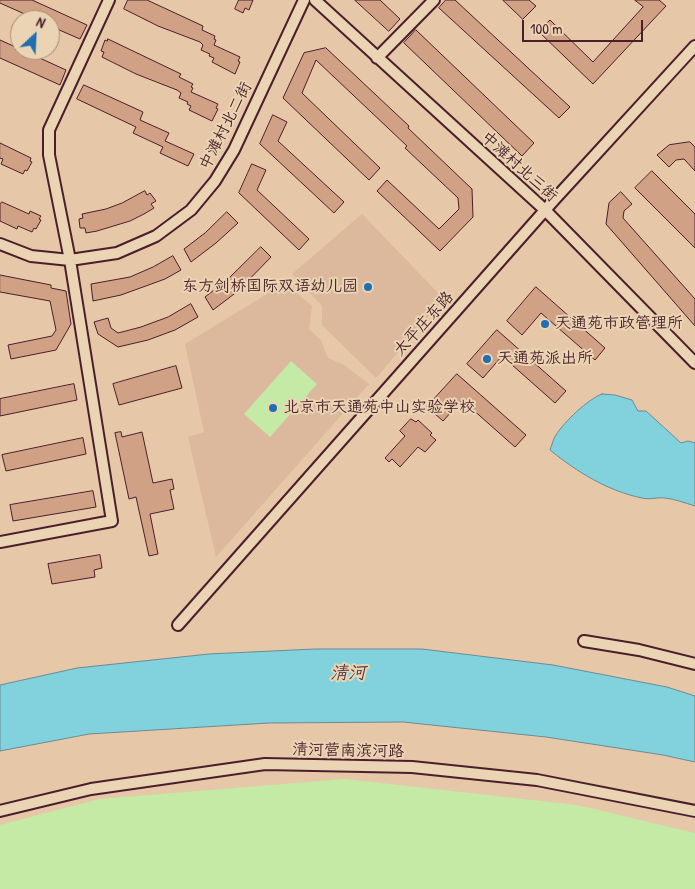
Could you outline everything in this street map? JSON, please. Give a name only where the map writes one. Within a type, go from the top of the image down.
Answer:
[{"type":"street","points":[[0,542],[112,522],[70,260],[49,155],[49,130],[109,0]]},
{"type":"street","name":"中滩村北二街","points":[[0,244],[31,256],[70,260],[117,253],[156,236],[191,210],[215,181],[234,150],[304,0]]},
{"type":"street","name":"中滩村北三街","points":[[315,0],[545,210],[695,363]]},
{"type":"street","points":[[377,58],[434,0]]},
{"type":"street","name":"太平庄东路","points":[[178,625],[545,210],[695,46]]},
{"type":"street","points":[[584,641],[639,650],[695,664]]},
{"type":"street","name":"清河营南滨河路","points":[[0,811],[91,789],[265,764],[412,767],[537,780],[695,811]]},
{"type":"shaded area","name":"东方剑桥国际双语幼儿园","points":[[362,214],[444,299],[376,378],[322,325],[322,306],[292,274]]},
{"type":"shaded area","name":"北京市天通苑中山实验学校","points":[[285,283],[312,306],[309,329],[321,340],[328,358],[344,365],[369,384],[216,557],[188,437],[204,432],[185,344]]},
{"type":"green space","points":[[291,361],[317,384],[270,437],[244,414]]},
{"type":"green space","points":[[345,779],[577,805],[695,833],[695,889],[0,889],[0,825],[100,799]]},
{"type":"water","points":[[602,394],[615,395],[632,400],[638,411],[646,411],[681,443],[688,441],[695,443],[695,506],[669,499],[642,498],[617,491],[593,480],[550,450],[555,437],[565,424],[583,406]]},
{"type":"water","name":"清河","points":[[315,649],[422,649],[553,665],[667,687],[695,696],[695,762],[663,755],[546,737],[403,722],[269,723],[89,734],[0,751],[0,685],[77,668],[209,654]]},
{"type":"building","points":[[0,0],[32,0],[54,10],[16,10],[0,3]]},
{"type":"building","points":[[128,0],[147,0],[203,26],[202,30],[215,36],[214,45],[240,57],[235,74],[212,62],[214,58],[201,50],[203,45],[200,42],[158,26],[124,9]]},
{"type":"building","points":[[239,0],[253,0],[249,10],[245,8],[243,13],[235,9]]},
{"type":"building","points":[[355,0],[380,0],[400,19],[389,31]]},
{"type":"building","points":[[446,0],[455,0],[570,107],[559,118],[439,8]]},
{"type":"building","points":[[503,0],[529,0],[536,6],[523,19]]},
{"type":"building","points":[[635,0],[659,0],[666,6],[593,84],[538,31],[550,20],[593,62],[643,7]]},
{"type":"building","points":[[60,13],[87,25],[80,39],[60,30]]},
{"type":"building","points":[[416,30],[534,143],[522,156],[404,43]]},
{"type":"building","points":[[108,39],[181,74],[179,77],[193,84],[191,92],[218,104],[216,108],[218,109],[212,121],[189,110],[191,106],[187,104],[188,102],[179,98],[181,93],[177,90],[136,74],[102,57],[104,52],[101,51],[105,40],[107,41]]},
{"type":"building","points":[[0,40],[10,45],[10,60],[44,60],[66,70],[60,85],[0,58]]},
{"type":"building","points":[[326,48],[409,126],[408,128],[472,189],[473,217],[440,251],[377,191],[387,180],[439,229],[459,209],[458,198],[405,148],[407,146],[316,60],[302,93],[380,168],[369,180],[283,98],[304,53]]},
{"type":"building","points":[[84,85],[143,112],[140,120],[169,133],[165,141],[194,154],[188,166],[160,153],[163,147],[133,133],[136,127],[77,99]]},
{"type":"building","points":[[273,115],[287,122],[278,141],[344,202],[334,213],[260,144]]},
{"type":"building","points":[[690,142],[695,147],[695,171],[684,159],[676,160],[669,167],[657,155],[669,145]]},
{"type":"building","points":[[0,143],[31,158],[30,161],[32,162],[27,171],[25,170],[23,174],[1,164],[3,159],[0,158]]},
{"type":"building","points":[[252,164],[266,170],[257,190],[309,239],[299,250],[239,193]]},
{"type":"building","points":[[652,171],[695,214],[695,248],[635,188]]},
{"type":"building","points":[[145,191],[147,195],[150,193],[156,201],[151,204],[154,208],[144,214],[130,221],[97,231],[86,233],[85,228],[80,228],[79,219],[83,218],[82,214],[106,209]]},
{"type":"building","points":[[621,192],[632,204],[624,211],[623,218],[695,299],[695,326],[606,224],[609,203]]},
{"type":"building","points":[[2,202],[29,214],[30,211],[41,216],[36,229],[34,228],[32,232],[18,226],[17,229],[0,221],[0,205]]},
{"type":"building","points":[[227,212],[238,223],[191,262],[184,249],[205,233]]},
{"type":"building","points":[[261,247],[271,257],[238,291],[213,310],[205,297],[227,280]]},
{"type":"building","points":[[173,256],[181,270],[165,279],[121,295],[93,301],[91,284],[130,277]]},
{"type":"building","points":[[0,275],[51,285],[51,288],[66,291],[71,324],[56,350],[11,359],[8,345],[52,336],[56,330],[50,301],[0,292]]},
{"type":"building","points":[[536,287],[605,348],[595,360],[541,313],[522,335],[507,321]]},
{"type":"building","points":[[191,304],[198,317],[175,330],[148,340],[118,347],[98,334],[94,322],[108,318],[111,328],[118,333],[168,317]]},
{"type":"building","points":[[497,330],[566,391],[555,403],[502,356],[483,378],[467,364]]},
{"type":"building","points":[[176,366],[182,388],[119,405],[113,384]]},
{"type":"building","points":[[457,374],[526,435],[515,447],[462,400],[443,421],[427,407]]},
{"type":"building","points":[[74,384],[77,400],[0,416],[0,399]]},
{"type":"building","points":[[411,419],[416,422],[418,420],[432,433],[430,435],[436,440],[425,452],[418,447],[400,467],[392,459],[389,462],[385,458],[405,436],[400,431]]},
{"type":"building","points":[[121,432],[122,437],[142,432],[153,483],[172,479],[174,489],[170,490],[174,509],[150,514],[158,554],[149,556],[136,497],[129,499],[115,433]]},
{"type":"building","points":[[83,438],[86,454],[6,471],[2,455]]},
{"type":"building","points":[[93,491],[96,507],[13,521],[10,505]]},
{"type":"building","points":[[100,555],[102,568],[94,570],[95,577],[52,584],[48,564]]},
{"type":"place","name":"东方剑桥国际双语幼儿园","points":[[368,287]]},
{"type":"place","name":"天通苑市政管理所","points":[[545,324]]},
{"type":"place","name":"天通苑派出所","points":[[487,359]]},
{"type":"place","name":"北京市天通苑中山实验学校","points":[[273,408]]}]
